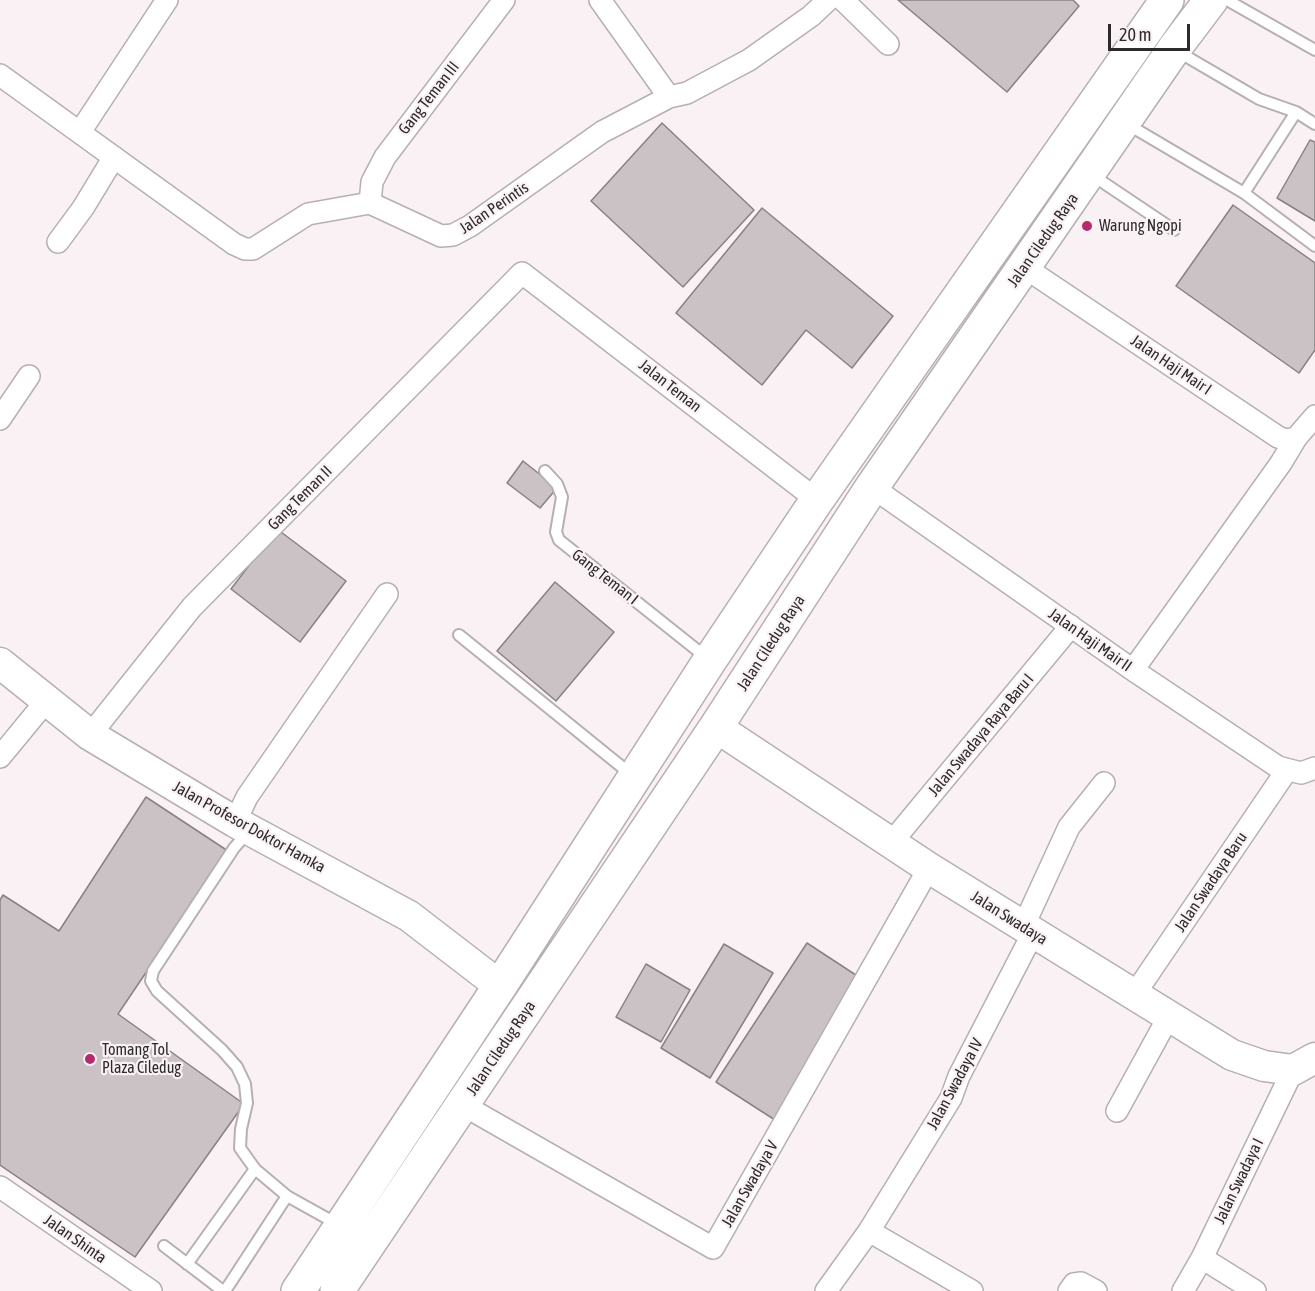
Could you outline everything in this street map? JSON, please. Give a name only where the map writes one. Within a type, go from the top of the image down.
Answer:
[{"type":"main road","points":[[297,1291],[500,986],[710,660],[817,500],[994,244],[1167,0]]},
{"type":"main road","name":"Jalan Ciledug Raya","points":[[346,1288],[463,1105],[716,727],[872,488],[1209,1]]},
{"type":"main road","points":[[1140,40],[1150,38],[1174,49]]},
{"type":"main road","points":[[994,244],[1024,267]]},
{"type":"street","points":[[80,132],[167,0]]},
{"type":"street","name":"Gang Teman III","points":[[370,203],[372,182],[385,157],[504,0]]},
{"type":"street","points":[[600,0],[669,97]]},
{"type":"street","name":"Jalan Perintis","points":[[370,203],[441,236],[453,236],[602,132],[669,97],[687,93],[749,60],[809,8],[828,0]]},
{"type":"street","points":[[843,0],[888,44]]},
{"type":"street","points":[[0,75],[234,244],[245,249],[254,249],[308,214],[370,203]]},
{"type":"street","points":[[58,242],[83,208],[114,157]]},
{"type":"street","name":"Jalan Haji Mair I","points":[[1024,267],[1278,436],[1286,440],[1296,438]]},
{"type":"street","name":"Jalan Teman","points":[[522,273],[817,500]]},
{"type":"street","name":"Gang Teman II","points":[[90,735],[192,607],[522,273]]},
{"type":"street","points":[[0,419],[29,376]]},
{"type":"street","points":[[1134,670],[1281,463],[1296,438],[1315,416]]},
{"type":"street","name":"Jalan Haji Mair II","points":[[872,488],[1134,670],[1278,767],[1287,770]]},
{"type":"street","points":[[243,825],[247,796],[387,594]]},
{"type":"street","name":"Jalan Swadaya Raya Baru I","points":[[891,843],[1071,626]]},
{"type":"street","name":"Jalan Profesor Doktor Hamka","points":[[0,663],[90,735],[243,825],[409,916],[500,986]]},
{"type":"street","points":[[0,757],[47,700]]},
{"type":"street","name":"Jalan Swadaya","points":[[716,727],[929,868],[1232,1055],[1264,1066],[1304,1064]]},
{"type":"street","points":[[1287,770],[1301,773],[1315,768]]},
{"type":"street","name":"Jalan Swadaya Baru","points":[[1134,995],[1287,770]]},
{"type":"street","name":"Jalan Swadaya IV","points":[[825,1291],[869,1231],[951,1098],[959,1076],[1028,930],[1069,827],[1104,783]]},
{"type":"street","name":"Jalan Swadaya V","points":[[463,1105],[713,1248],[929,868]]},
{"type":"street","points":[[1117,1111],[1169,1016]]},
{"type":"street","name":"Jalan Swadaya I","points":[[1183,1291],[1304,1064]]},
{"type":"street","name":"Jalan Shinta","points":[[0,1187],[151,1291]]},
{"type":"street","points":[[869,1231],[972,1291]]},
{"type":"street","points":[[1202,1258],[1255,1291]]},
{"type":"street","points":[[1069,1291],[1074,1284],[1081,1283],[1096,1291]]},
{"type":"lane","points":[[1209,1],[1315,50]]},
{"type":"lane","points":[[1174,49],[1259,99],[1296,112],[1315,124]]},
{"type":"lane","points":[[1244,192],[1296,112]]},
{"type":"lane","points":[[1124,123],[1244,192],[1315,246]]},
{"type":"lane","points":[[1089,173],[1174,230]]},
{"type":"lane","name":"Gang Teman I","points":[[545,471],[557,484],[562,497],[556,532],[559,540],[710,660]]},
{"type":"lane","points":[[459,634],[612,761],[636,778]]},
{"type":"lane","points":[[243,825],[234,848],[153,971],[151,981],[158,991],[222,1050],[237,1067],[245,1084],[247,1103],[241,1129],[240,1148],[255,1170],[287,1196],[340,1225]]},
{"type":"lane","points":[[187,1264],[255,1170]]},
{"type":"lane","points":[[164,1246],[224,1291],[287,1196]]},
{"type":"building","points":[[898,0],[1073,0],[1079,6],[1007,92]]},
{"type":"building","points":[[662,123],[754,210],[683,287],[591,201]]},
{"type":"building","points":[[1310,140],[1315,142],[1315,221],[1277,198]]},
{"type":"building","points":[[1233,205],[1315,263],[1315,350],[1299,373],[1176,286]]},
{"type":"building","points":[[762,208],[893,316],[852,368],[806,330],[762,385],[676,313]]},
{"type":"building","points":[[523,461],[557,488],[540,508],[507,483]]},
{"type":"building","points":[[277,529],[346,581],[300,642],[231,589]]},
{"type":"building","points":[[555,582],[614,632],[556,701],[497,651]]},
{"type":"building","name":"Tomang Tol Plaza Ciledug","points":[[146,797],[228,851],[118,1014],[244,1104],[135,1257],[0,1165],[0,900],[3,895],[59,931]]},
{"type":"building","points":[[807,943],[865,981],[775,1120],[716,1082]]},
{"type":"building","points":[[724,944],[773,973],[710,1078],[661,1048]]},
{"type":"building","points":[[646,964],[690,990],[661,1042],[616,1017]]},
{"type":"place","name":"Warung Ngopi","points":[[1087,226]]},
{"type":"place","name":"Tomang Tol Plaza Ciledug","points":[[90,1059]]}]
